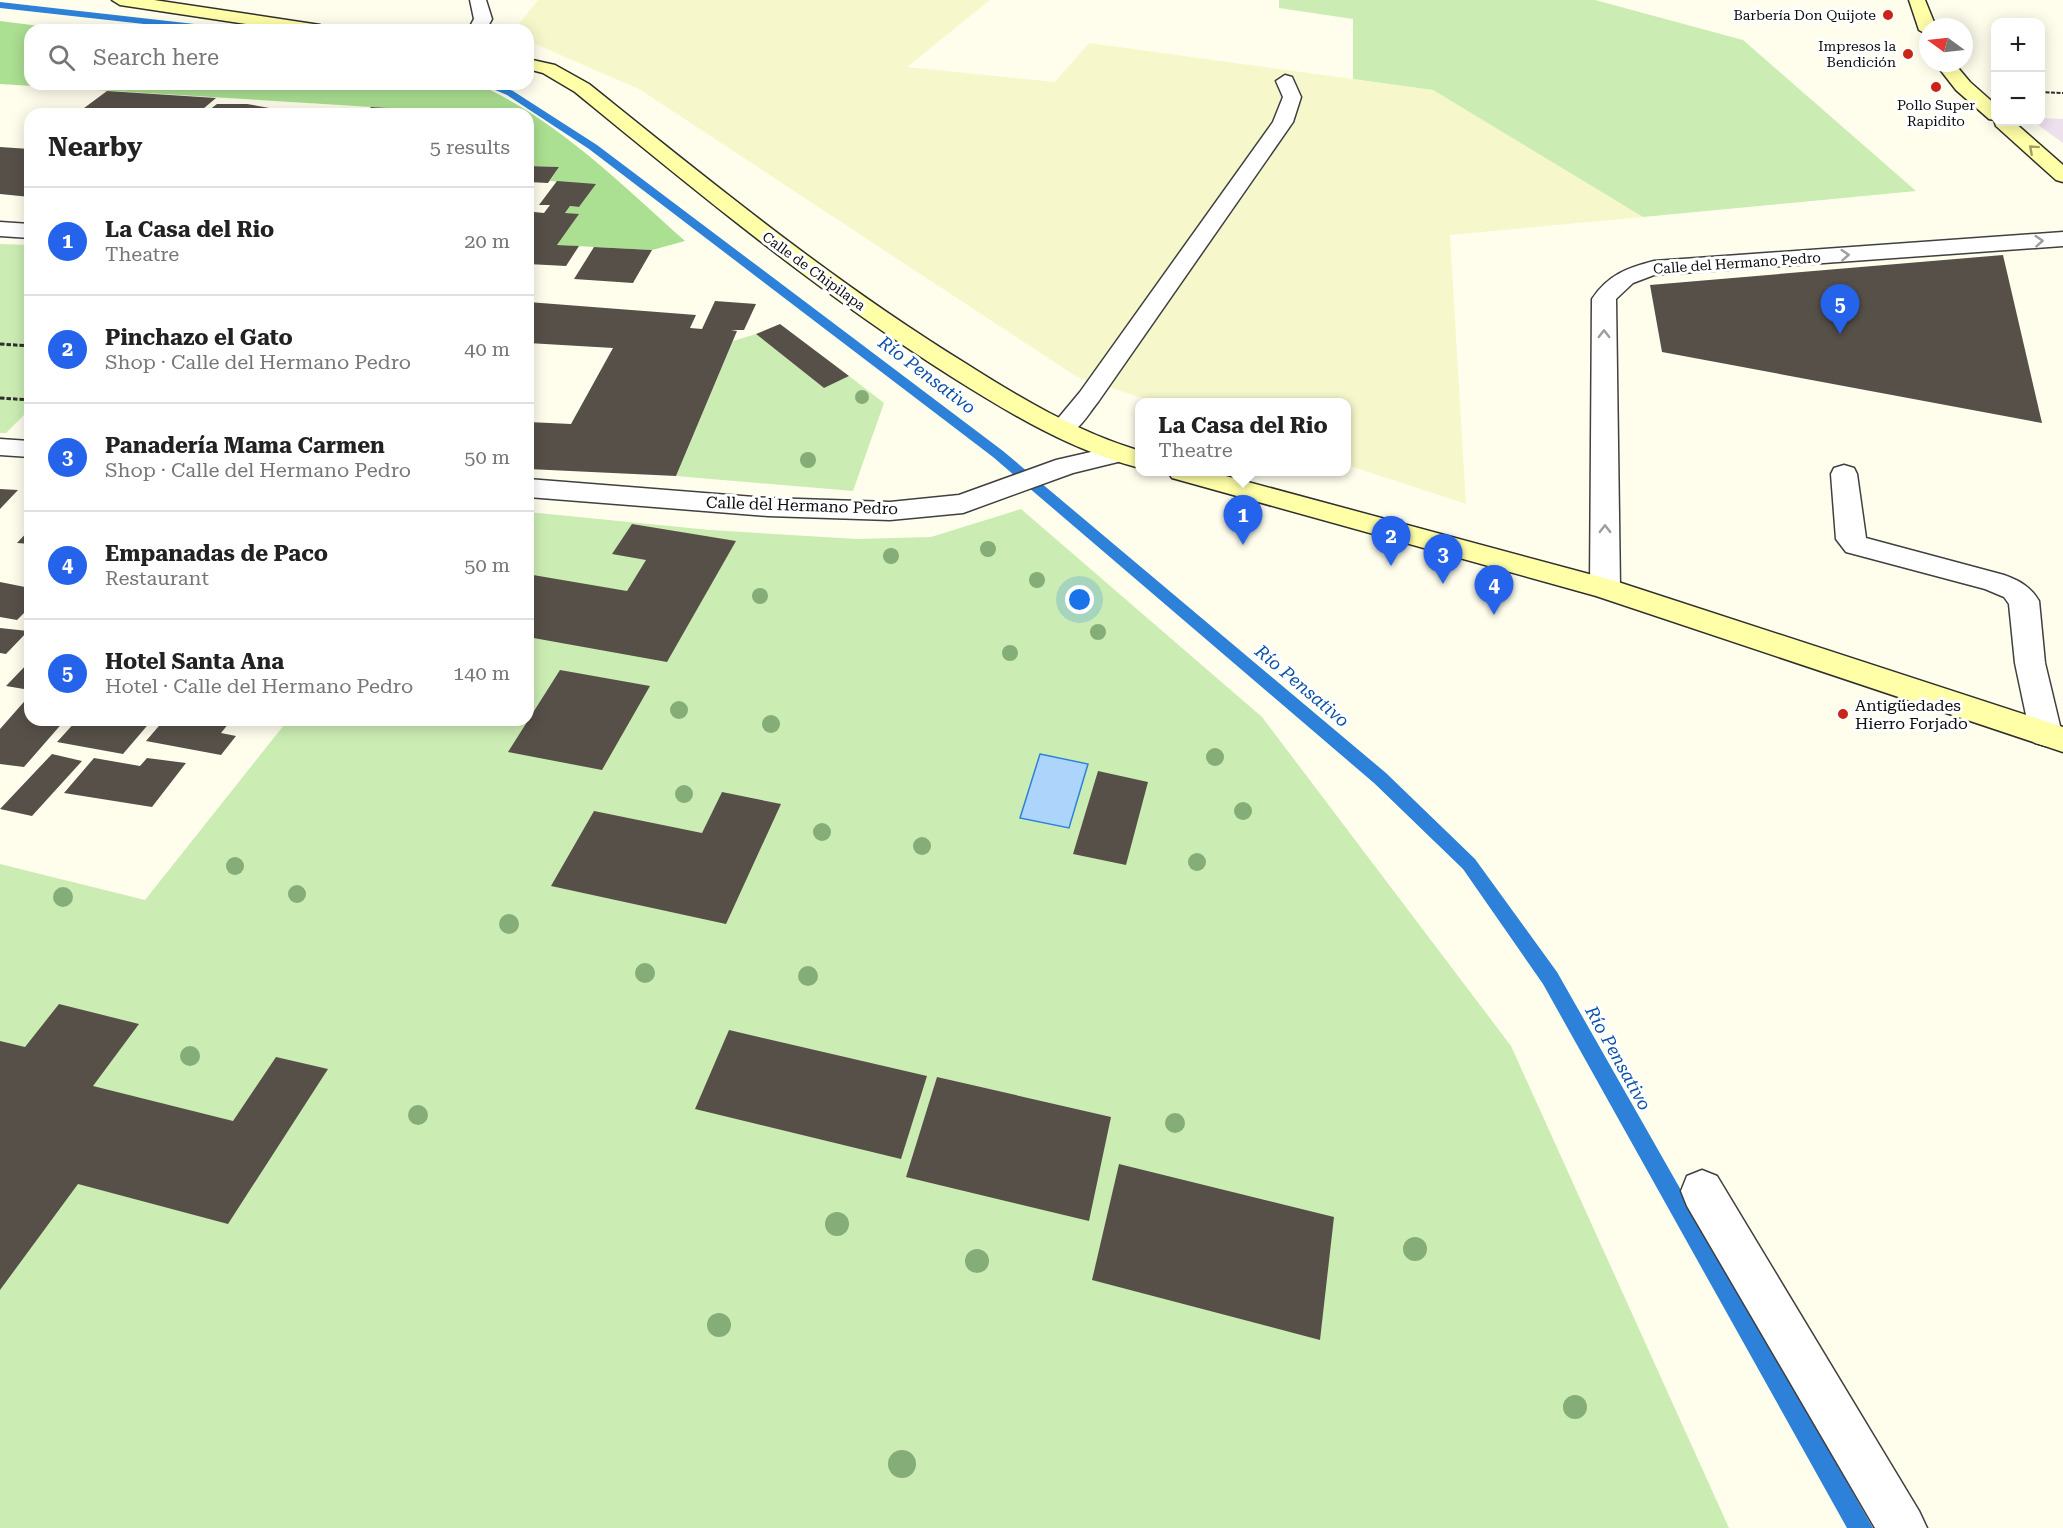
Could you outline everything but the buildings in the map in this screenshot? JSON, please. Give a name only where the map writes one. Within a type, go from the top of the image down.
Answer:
[{"type":"main road","points":[[120,0],[280,24]]},
{"type":"main road","points":[[1917,0],[1924,18]]},
{"type":"main road","name":"Calle de Chipilapa","points":[[534,65],[549,69],[582,88],[790,254],[917,346],[1023,408],[1128,457]]},
{"type":"main road","points":[[1951,72],[1991,111]]},
{"type":"main road","points":[[2007,126],[2063,176]]},
{"type":"main road","points":[[1199,476],[1605,588],[2055,737]]},
{"type":"street","points":[[478,0],[483,19],[480,24]]},
{"type":"street","points":[[1063,428],[1089,397],[1283,122],[1292,97],[1285,81]]},
{"type":"street","points":[[0,229],[24,231]]},
{"type":"street","name":"Calle del Hermano Pedro","points":[[1605,588],[1604,299],[1610,288],[1621,279],[1654,268],[2063,239]]},
{"type":"street","name":"Calle del Hermano Pedro","points":[[534,488],[768,507],[890,511],[963,504],[1065,466],[1128,457]]},
{"type":"street","points":[[1844,474],[1850,539],[1856,545],[1994,582],[2014,590],[2024,601],[2030,663],[2055,737]]},
{"type":"street","points":[[1702,1191],[1902,1528]]},
{"type":"path","points":[[2045,92],[2063,93]]},
{"type":"path","points":[[0,344],[24,346]]},
{"type":"path","points":[[0,398],[24,400]]},
{"type":"shaded area","points":[[2045,118],[2063,119],[2063,143],[2040,126],[2045,126]]},
{"type":"green space","points":[[538,0],[990,0],[907,67],[1055,82],[1089,43],[1433,90],[1643,217],[1450,235],[1466,504],[1351,466],[1351,398],[1143,398],[1077,377],[639,89],[534,44],[534,24],[519,24]]},
{"type":"green space","points":[[1279,0],[1595,0],[1743,40],[1916,191],[1643,217],[1433,90],[1353,79],[1353,19],[1279,8]]},
{"type":"green space","points":[[0,21],[24,24],[24,85],[0,84]]},
{"type":"green space","points":[[97,90],[489,90],[522,108],[390,108]]},
{"type":"green space","points":[[534,115],[587,154],[685,241],[652,250],[557,245],[578,215],[565,213],[570,206],[579,207],[595,185],[550,181],[559,167],[534,166]]},
{"type":"green space","points":[[0,244],[24,245],[24,415],[6,433],[0,433]]},
{"type":"green space","points":[[756,334],[824,388],[849,376],[884,403],[853,491],[676,476],[733,341]]},
{"type":"green space","points":[[1021,509],[1262,717],[1511,1046],[1729,1528],[0,1528],[0,864],[145,900],[283,726],[534,726],[534,513],[710,530],[857,539],[931,537]]},
{"type":"water","points":[[1040,754],[1088,764],[1069,828],[1020,818]]},
{"type":"waterway","name":"Río Pensativo","points":[[0,5],[168,24]]},
{"type":"waterway","name":"Río Pensativo","points":[[502,90],[533,108]]},
{"type":"waterway","name":"Río Pensativo","points":[[534,109],[593,147],[998,454],[1380,778],[1469,864],[1550,978],[1861,1528]]},
{"type":"place","name":"Barbería Don Quijote","points":[[1888,15]]},
{"type":"place","name":"Impresos la Bendición","points":[[1908,54]]},
{"type":"place","name":"Pollo Super Rapidito","points":[[1936,87]]},
{"type":"place","name":"Hotel Santa Ana","points":[[1840,334]]},
{"type":"place","name":"La Casa del Rio","points":[[1243,545]]},
{"type":"place","name":"Pinchazo el Gato","points":[[1391,566]]},
{"type":"place","name":"Panadería Mama Carmen","points":[[1443,584]]},
{"type":"place","name":"Empanadas de Paco","points":[[1494,615]]},
{"type":"place","name":"Antigüedades Hierro Forjado","points":[[1843,714]]}]
